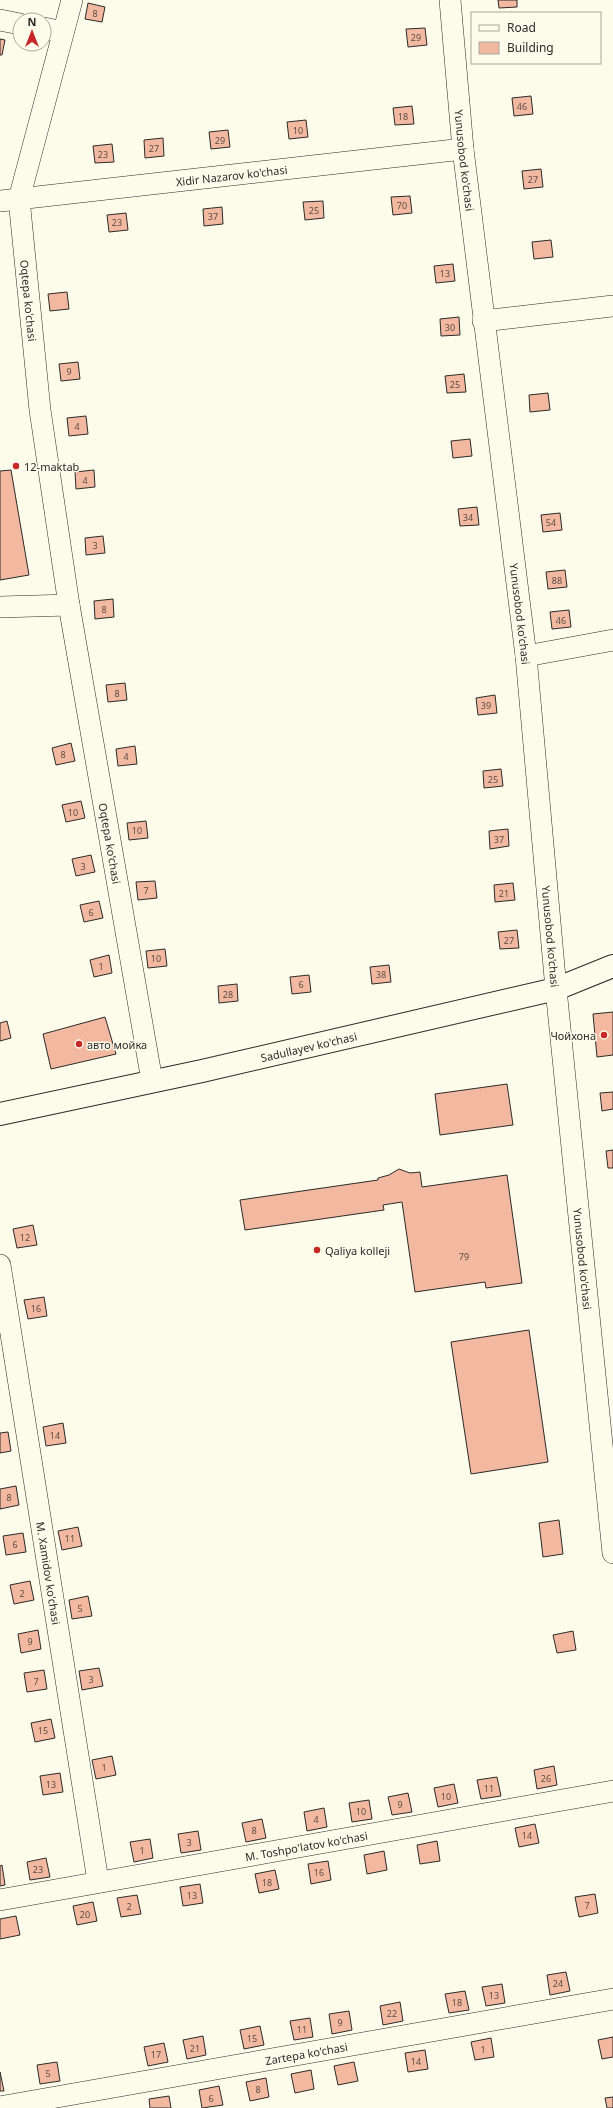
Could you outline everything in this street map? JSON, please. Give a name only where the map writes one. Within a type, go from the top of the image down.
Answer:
[{"type":"main road","name":"Sadullayev ko'chasi","points":[[0,1114],[202,1071],[556,989],[613,966]]},
{"type":"street","name":"Oqtepa ko'chasi","points":[[72,0],[54,30],[10,200],[69,605],[152,1081]]},
{"type":"street","name":"Yunusobod ko'chasi","points":[[450,0],[463,149],[483,321],[526,656],[556,989],[613,1553]]},
{"type":"street","points":[[0,20],[12,22]]},
{"type":"street","name":"Xidir Nazarov ko'chasi","points":[[10,200],[463,149]]},
{"type":"street","points":[[483,321],[613,306]]},
{"type":"street","points":[[0,607],[69,605]]},
{"type":"street","points":[[526,656],[613,640]]},
{"type":"street","name":"M. Xamidov ko'chasi","points":[[0,1264],[98,1881]]},
{"type":"street","name":"M. Toshpo'latov ko'chasi","points":[[0,1900],[98,1881],[613,1791]]},
{"type":"street","name":"Zartepa ko'chasi","points":[[0,2107],[613,1999]]},
{"type":"building","points":[[498,0],[517,0],[517,7],[499,8]]},
{"type":"building","points":[[88,3],[105,7],[102,22],[85,19]]},
{"type":"building","points":[[425,28],[427,45],[408,47],[406,29]]},
{"type":"building","points":[[0,39],[5,40],[2,55],[0,55]]},
{"type":"building","points":[[531,96],[533,114],[514,116],[512,98]]},
{"type":"building","points":[[412,106],[414,124],[395,125],[393,108]]},
{"type":"building","points":[[306,120],[308,137],[289,139],[287,122]]},
{"type":"building","points":[[228,130],[230,147],[211,149],[209,132]]},
{"type":"building","points":[[163,138],[164,156],[145,158],[144,140]]},
{"type":"building","points":[[112,144],[114,162],[95,163],[93,146]]},
{"type":"building","points":[[541,169],[543,187],[524,189],[522,171]]},
{"type":"building","points":[[410,196],[412,213],[393,215],[391,197]]},
{"type":"building","points":[[323,201],[324,218],[305,220],[303,202]]},
{"type":"building","points":[[222,207],[223,224],[204,226],[203,209]]},
{"type":"building","points":[[126,213],[128,230],[109,232],[107,215]]},
{"type":"building","points":[[551,240],[553,257],[534,259],[532,242]]},
{"type":"building","points":[[453,264],[455,281],[436,283],[434,266]]},
{"type":"building","points":[[67,292],[69,309],[50,311],[48,294]]},
{"type":"building","points":[[459,317],[460,335],[441,336],[440,319]]},
{"type":"building","points":[[78,362],[80,379],[61,381],[59,364]]},
{"type":"building","points":[[464,374],[466,392],[447,393],[445,376]]},
{"type":"building","points":[[548,393],[550,410],[530,412],[529,395]]},
{"type":"building","points":[[86,416],[88,434],[69,436],[67,418]]},
{"type":"building","points":[[470,439],[472,456],[453,458],[451,441]]},
{"type":"building","points":[[11,470],[29,575],[0,580],[0,471]]},
{"type":"building","points":[[94,470],[95,487],[76,489],[75,472]]},
{"type":"building","points":[[477,507],[479,525],[460,526],[458,509]]},
{"type":"building","points":[[560,513],[562,530],[543,532],[541,515]]},
{"type":"building","points":[[103,536],[105,553],[86,555],[85,538]]},
{"type":"building","points":[[565,570],[567,587],[548,589],[546,572]]},
{"type":"building","points":[[113,599],[114,617],[95,619],[94,601]]},
{"type":"building","points":[[569,610],[571,627],[552,629],[550,612]]},
{"type":"building","points":[[125,683],[127,700],[108,702],[106,685]]},
{"type":"building","points":[[495,695],[497,713],[478,715],[476,698]]},
{"type":"building","points":[[71,743],[75,761],[56,765],[52,748]]},
{"type":"building","points":[[135,746],[137,764],[118,766],[116,749]]},
{"type":"building","points":[[501,769],[503,786],[484,788],[483,771]]},
{"type":"building","points":[[81,801],[85,818],[66,822],[62,805]]},
{"type":"building","points":[[146,821],[148,838],[129,840],[127,823]]},
{"type":"building","points":[[508,829],[509,846],[490,849],[489,831]]},
{"type":"building","points":[[91,855],[95,872],[76,876],[72,859]]},
{"type":"building","points":[[155,881],[157,898],[138,900],[136,882]]},
{"type":"building","points":[[513,883],[515,900],[495,902],[494,885]]},
{"type":"building","points":[[99,901],[103,918],[84,922],[80,905]]},
{"type":"building","points":[[517,930],[519,948],[500,949],[498,932]]},
{"type":"building","points":[[165,949],[167,966],[148,968],[146,951]]},
{"type":"building","points":[[109,955],[112,973],[94,977],[90,960]]},
{"type":"building","points":[[389,965],[391,982],[372,984],[370,967]]},
{"type":"building","points":[[309,975],[311,992],[292,994],[290,977]]},
{"type":"building","points":[[237,984],[238,1001],[219,1003],[218,986]]},
{"type":"building","name":"Чойхона","points":[[613,1012],[613,1055],[597,1057],[593,1014]]},
{"type":"building","name":"авто мойка","points":[[105,1017],[116,1054],[51,1069],[43,1034]]},
{"type":"building","points":[[7,1021],[11,1038],[0,1041],[0,1023]]},
{"type":"building","points":[[507,1084],[513,1125],[440,1135],[435,1094]]},
{"type":"building","points":[[613,1092],[613,1109],[602,1111],[600,1093]]},
{"type":"building","points":[[613,1150],[613,1168],[608,1168],[606,1151]]},
{"type":"building","points":[[399,1169],[410,1173],[420,1172],[422,1187],[507,1175],[522,1283],[486,1288],[485,1282],[415,1292],[402,1202],[383,1205],[384,1210],[245,1230],[240,1200],[378,1180],[378,1178],[389,1175]]},
{"type":"building","points":[[33,1225],[37,1245],[17,1248],[13,1229]]},
{"type":"building","points":[[44,1297],[47,1316],[28,1319],[24,1300]]},
{"type":"building","points":[[529,1330],[548,1462],[471,1474],[451,1342]]},
{"type":"building","points":[[63,1423],[66,1443],[46,1446],[43,1427]]},
{"type":"building","points":[[8,1432],[11,1451],[0,1453],[0,1433]]},
{"type":"building","points":[[16,1486],[19,1505],[0,1509],[0,1489]]},
{"type":"building","points":[[559,1520],[563,1554],[543,1557],[539,1523]]},
{"type":"building","points":[[78,1527],[82,1546],[62,1550],[58,1531]]},
{"type":"building","points":[[23,1533],[26,1552],[6,1555],[3,1536]]},
{"type":"building","points":[[30,1581],[34,1600],[14,1604],[10,1585]]},
{"type":"building","points":[[88,1596],[92,1616],[72,1619],[69,1600]]},
{"type":"building","points":[[38,1630],[41,1649],[21,1653],[18,1634]]},
{"type":"building","points":[[573,1631],[576,1650],[557,1653],[553,1635]]},
{"type":"building","points":[[99,1668],[103,1686],[82,1690],[79,1671]]},
{"type":"building","points":[[44,1670],[47,1689],[27,1692],[24,1673]]},
{"type":"building","points":[[51,1719],[55,1738],[35,1742],[31,1723]]},
{"type":"building","points":[[112,1756],[116,1775],[96,1779],[92,1760]]},
{"type":"building","points":[[554,1766],[557,1785],[537,1789],[534,1770]]},
{"type":"building","points":[[60,1773],[63,1792],[43,1795],[40,1776]]},
{"type":"building","points":[[497,1777],[501,1796],[481,1799],[477,1780]]},
{"type":"building","points":[[454,1784],[458,1803],[438,1807],[434,1788]]},
{"type":"building","points":[[408,1793],[412,1812],[392,1815],[388,1797]]},
{"type":"building","points":[[369,1800],[372,1819],[352,1822],[349,1803]]},
{"type":"building","points":[[324,1808],[327,1827],[307,1831],[304,1812]]},
{"type":"building","points":[[262,1819],[266,1838],[246,1842],[242,1823]]},
{"type":"building","points":[[535,1824],[539,1843],[519,1847],[515,1828]]},
{"type":"building","points":[[198,1831],[201,1850],[181,1853],[178,1834]]},
{"type":"building","points":[[150,1839],[153,1858],[134,1862],[130,1842]]},
{"type":"building","points":[[437,1841],[440,1861],[420,1864],[417,1845]]},
{"type":"building","points":[[384,1851],[387,1870],[367,1874],[364,1855]]},
{"type":"building","points":[[46,1858],[50,1877],[30,1880],[27,1862]]},
{"type":"building","points":[[328,1861],[331,1880],[311,1884],[308,1864]]},
{"type":"building","points":[[2,1865],[5,1885],[0,1886],[0,1866]]},
{"type":"building","points":[[275,1870],[279,1889],[259,1893],[255,1874]]},
{"type":"building","points":[[200,1884],[203,1903],[183,1906],[180,1887]]},
{"type":"building","points":[[595,1894],[598,1913],[579,1917],[575,1897]]},
{"type":"building","points":[[137,1895],[141,1914],[121,1917],[117,1898]]},
{"type":"building","points":[[93,1902],[97,1921],[77,1925],[73,1906]]},
{"type":"building","points":[[16,1916],[20,1935],[0,1939],[0,1919]]},
{"type":"building","points":[[566,1972],[570,1991],[550,1995],[547,1975]]},
{"type":"building","points":[[502,1984],[505,2003],[486,2006],[482,1987]]},
{"type":"building","points":[[465,1991],[469,2010],[449,2013],[445,1994]]},
{"type":"building","points":[[400,2002],[403,2021],[383,2025],[380,2006]]},
{"type":"building","points":[[349,2011],[352,2030],[332,2034],[329,2014]]},
{"type":"building","points":[[310,2018],[313,2037],[294,2040],[290,2021]]},
{"type":"building","points":[[260,2026],[264,2045],[244,2049],[240,2030]]},
{"type":"building","points":[[203,2036],[206,2055],[187,2059],[183,2040]]},
{"type":"building","points":[[613,2037],[613,2057],[602,2059],[598,2040]]},
{"type":"building","points":[[491,2038],[494,2057],[475,2060],[471,2042]]},
{"type":"building","points":[[164,2043],[168,2062],[148,2066],[144,2047]]},
{"type":"building","points":[[425,2050],[428,2069],[408,2072],[405,2053]]},
{"type":"building","points":[[57,2062],[60,2081],[40,2084],[37,2065]]},
{"type":"building","points":[[354,2062],[358,2081],[338,2085],[334,2066]]},
{"type":"building","points":[[311,2070],[314,2089],[295,2093],[291,2074]]},
{"type":"building","points":[[0,2072],[4,2091],[0,2091]]},
{"type":"building","points":[[266,2078],[269,2097],[250,2101],[246,2082]]},
{"type":"building","points":[[219,2086],[223,2105],[202,2108],[199,2090]]},
{"type":"building","points":[[169,2096],[171,2108],[150,2108],[149,2099]]},
{"type":"building","points":[[613,2097],[613,2108],[607,2108],[605,2098]]},
{"type":"place","name":"12-maktab","points":[[16,466]]},
{"type":"place","name":"Чойхона","points":[[604,1035]]},
{"type":"place","name":"авто мойка","points":[[79,1044]]},
{"type":"place","name":"Qaliya kolleji","points":[[317,1250]]}]
